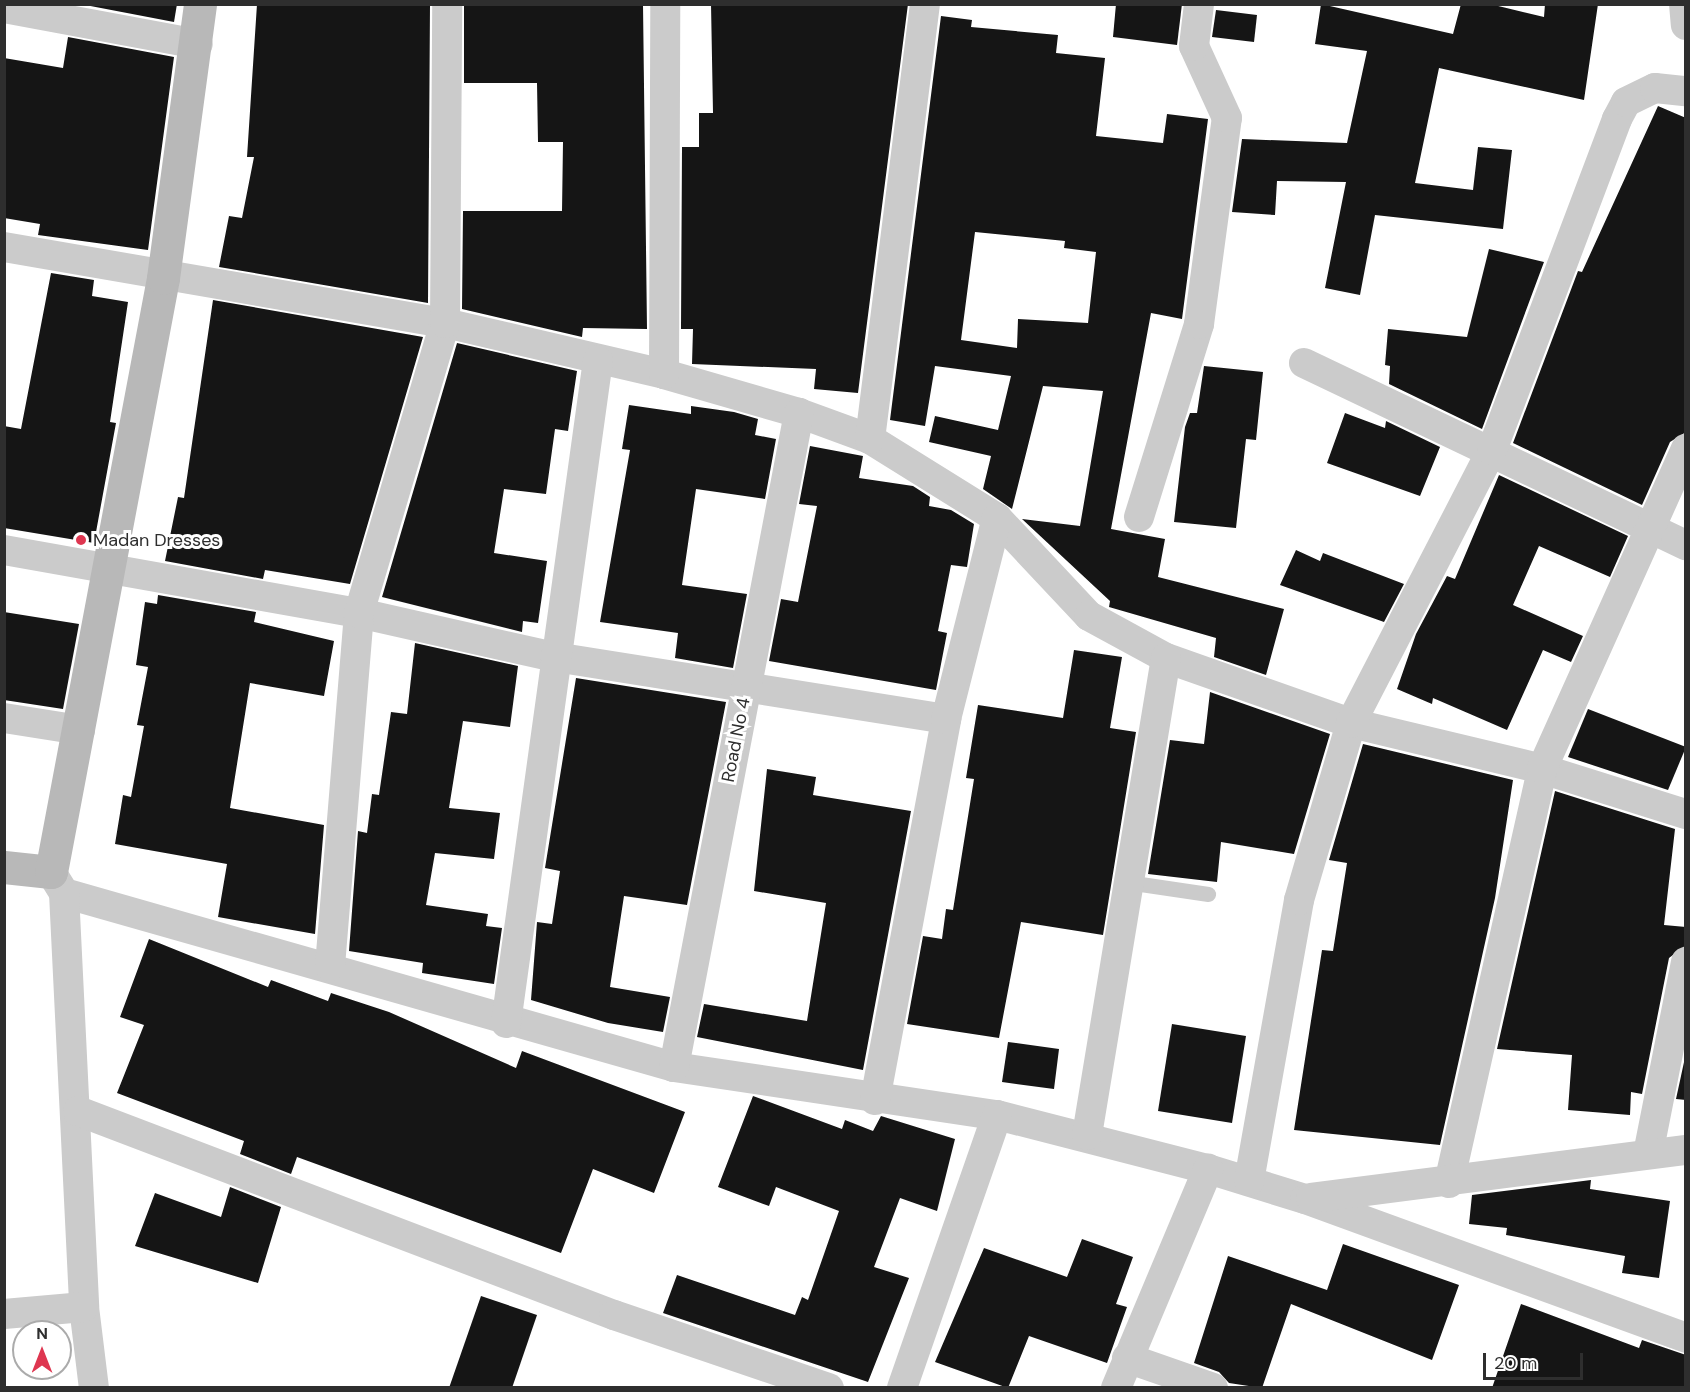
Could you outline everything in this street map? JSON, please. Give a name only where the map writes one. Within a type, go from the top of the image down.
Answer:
[{"type":"street","points":[[103,1385],[84,1307],[78,1112],[57,883],[80,730],[112,572],[163,278],[198,44],[200,4]]},
{"type":"street","points":[[330,966],[359,613],[445,323],[447,4]]},
{"type":"street","points":[[664,374],[665,4]]},
{"type":"street","points":[[870,439],[926,4]]},
{"type":"street","points":[[1139,517],[1199,324],[1227,118],[1194,46],[1199,4]]},
{"type":"street","points":[[1684,4],[1686,25]]},
{"type":"street","points":[[4,8],[198,44]]},
{"type":"street","points":[[1249,1181],[1299,900],[1351,723],[1492,450],[1626,102],[1655,88],[1686,91]]},
{"type":"street","points":[[4,247],[163,278],[445,323],[664,374],[799,413],[870,439],[997,518],[1089,616],[1166,658],[1351,723],[1542,769],[1686,814]]},
{"type":"street","points":[[506,1023],[598,360]]},
{"type":"street","points":[[1304,363],[1492,450],[1686,545]]},
{"type":"street","name":"Road No 4","points":[[674,1067],[799,413]]},
{"type":"street","points":[[1449,1183],[1542,769],[1686,449]]},
{"type":"street","points":[[874,1100],[946,719],[997,518]]},
{"type":"street","points":[[4,550],[112,572],[359,613],[555,657],[747,685],[946,719]]},
{"type":"street","points":[[1087,1135],[1126,882],[1166,658]]},
{"type":"street","points":[[4,718],[80,730]]},
{"type":"street","points":[[4,867],[330,966],[506,1023],[674,1067],[874,1100],[997,1115],[1087,1135],[1305,1199],[1686,1338]]},
{"type":"street","points":[[1648,1155],[1686,962]]},
{"type":"street","points":[[78,1112],[614,1315],[829,1388]]},
{"type":"street","points":[[902,1388],[997,1115]]},
{"type":"street","points":[[1305,1199],[1449,1183],[1686,1150]]},
{"type":"street","points":[[1116,1388],[1208,1169]]},
{"type":"street","points":[[4,1314],[84,1307]]},
{"type":"street","points":[[1127,1358],[1213,1388]]},
{"type":"lane","points":[[1126,882],[1208,894]]},
{"type":"building","points":[[80,4],[177,4],[174,22]]},
{"type":"building","points":[[257,4],[430,4],[428,303],[219,267],[229,216],[242,218],[254,157],[247,157]]},
{"type":"building","points":[[464,4],[643,4],[647,329],[583,328],[582,337],[462,309],[463,211],[562,211],[563,142],[538,142],[537,83],[464,83]]},
{"type":"building","points":[[711,4],[908,4],[858,393],[814,389],[816,369],[692,364],[693,329],[681,329],[682,147],[699,147],[699,113],[713,113]]},
{"type":"building","points":[[1116,4],[1182,4],[1177,45],[1113,37]]},
{"type":"building","points":[[1321,4],[1453,34],[1461,4],[1490,4],[1544,17],[1545,4],[1598,4],[1584,100],[1439,68],[1415,183],[1473,190],[1478,147],[1512,150],[1503,229],[1375,215],[1360,295],[1325,288],[1346,182],[1277,181],[1275,215],[1232,212],[1242,139],[1347,143],[1367,51],[1315,44]]},
{"type":"building","points":[[1216,10],[1257,15],[1254,42],[1212,37]]},
{"type":"building","points":[[941,16],[972,20],[971,27],[1058,35],[1056,53],[1105,58],[1096,136],[1163,143],[1167,114],[1208,119],[1182,319],[1151,313],[1111,529],[1165,539],[1158,577],[1284,609],[1266,675],[1214,657],[1216,638],[1109,607],[1110,601],[1022,519],[1080,526],[1103,391],[1043,386],[1012,509],[983,489],[991,456],[929,442],[935,416],[998,430],[1011,376],[935,366],[925,426],[890,420]],"holes":[[[975,232],[1065,241],[1064,248],[1096,252],[1088,323],[1018,319],[1017,348],[961,340]]]},
{"type":"building","points":[[68,37],[174,57],[148,250],[38,235],[40,224],[4,218],[4,58],[63,68]]},
{"type":"building","points":[[1658,106],[1686,118],[1686,432],[1670,442],[1642,505],[1513,443],[1578,271],[1582,272]]},
{"type":"building","points":[[1489,249],[1544,262],[1482,429],[1389,384],[1390,366],[1385,365],[1388,329],[1467,337]]},
{"type":"building","points":[[51,273],[94,280],[92,296],[128,302],[110,422],[116,423],[94,543],[4,528],[4,426],[21,429]]},
{"type":"building","points":[[213,300],[423,337],[350,584],[265,570],[263,579],[165,561],[178,497],[184,498]]},
{"type":"building","points":[[457,343],[577,371],[568,431],[555,429],[546,494],[504,489],[494,553],[547,561],[538,623],[523,621],[522,632],[382,597]]},
{"type":"building","points":[[1204,366],[1263,372],[1256,440],[1246,439],[1236,528],[1174,522],[1185,427],[1190,413],[1197,413]]},
{"type":"building","points":[[629,405],[691,414],[691,406],[734,412],[758,419],[755,435],[776,439],[765,499],[696,489],[682,585],[747,594],[733,668],[675,658],[678,633],[600,622],[630,450],[622,449]]},
{"type":"building","points":[[1345,413],[1385,428],[1386,421],[1440,447],[1420,496],[1327,463]]},
{"type":"building","points":[[810,446],[863,456],[859,478],[913,486],[930,497],[929,506],[951,510],[974,524],[967,567],[951,565],[938,631],[947,633],[936,690],[769,661],[781,599],[798,602],[817,506],[799,504]]},
{"type":"building","points":[[1499,475],[1628,536],[1610,577],[1539,546],[1513,605],[1583,636],[1571,662],[1543,650],[1507,730],[1433,698],[1432,704],[1397,689],[1416,634],[1447,576],[1455,579]]},
{"type":"building","points":[[1296,550],[1320,561],[1323,553],[1404,584],[1384,622],[1280,585]]},
{"type":"building","points":[[158,595],[256,612],[254,622],[334,641],[324,696],[250,683],[230,808],[324,825],[315,934],[218,917],[227,864],[115,844],[123,795],[131,797],[144,726],[137,725],[148,667],[136,665],[145,602],[157,604]]},
{"type":"building","points":[[4,612],[79,624],[63,709],[4,700]]},
{"type":"building","points":[[415,643],[518,666],[510,727],[463,721],[449,808],[500,813],[494,859],[435,853],[426,905],[488,914],[486,926],[502,928],[494,984],[422,973],[423,963],[349,951],[358,831],[367,833],[372,794],[379,795],[391,712],[407,714]]},
{"type":"building","points":[[1074,650],[1122,657],[1110,728],[1136,732],[1103,935],[1021,922],[999,1038],[907,1024],[923,936],[942,939],[946,909],[953,910],[974,779],[966,778],[978,705],[1063,718]]},
{"type":"building","points":[[576,678],[726,702],[687,905],[624,896],[610,987],[670,997],[663,1032],[608,1023],[531,1000],[537,922],[552,924],[560,871],[545,868]]},
{"type":"building","points":[[1210,692],[1330,734],[1294,854],[1221,842],[1217,882],[1148,874],[1170,740],[1204,744]]},
{"type":"building","points":[[1588,709],[1686,747],[1668,790],[1568,757]]},
{"type":"building","points":[[1363,744],[1513,780],[1495,898],[1440,1145],[1294,1130],[1322,950],[1333,951],[1347,863],[1329,860]]},
{"type":"building","points":[[767,769],[816,777],[813,795],[911,811],[863,1070],[697,1037],[704,1004],[807,1021],[826,903],[754,891]]},
{"type":"building","points":[[1555,791],[1675,829],[1664,925],[1686,927],[1686,945],[1669,958],[1642,1094],[1631,1092],[1630,1115],[1568,1110],[1572,1055],[1497,1049]]},
{"type":"building","points":[[149,939],[268,987],[271,980],[328,1001],[331,993],[389,1012],[516,1068],[522,1051],[685,1112],[654,1193],[593,1169],[561,1253],[297,1157],[291,1174],[240,1154],[244,1141],[117,1093],[144,1025],[120,1017]]},
{"type":"building","points":[[1172,1024],[1246,1036],[1232,1123],[1158,1111]]},
{"type":"building","points":[[1008,1042],[1059,1049],[1054,1089],[1002,1082]]},
{"type":"building","points":[[1686,1053],[1686,1100],[1676,1099]]},
{"type":"building","points":[[753,1096],[842,1129],[845,1120],[873,1131],[881,1116],[955,1139],[937,1211],[900,1198],[874,1267],[909,1278],[868,1382],[663,1313],[677,1275],[795,1315],[802,1297],[808,1300],[839,1211],[776,1187],[769,1206],[718,1187]]},
{"type":"building","points":[[1591,1180],[1590,1189],[1670,1201],[1659,1278],[1622,1273],[1625,1256],[1506,1235],[1507,1228],[1469,1224],[1472,1195]]},
{"type":"building","points":[[230,1187],[281,1207],[258,1283],[135,1246],[155,1193],[221,1217]]},
{"type":"building","points":[[1082,1239],[1133,1257],[1116,1304],[1127,1307],[1107,1363],[1029,1336],[1008,1388],[935,1362],[984,1248],[1067,1277]]},
{"type":"building","points":[[1343,1244],[1459,1285],[1432,1360],[1291,1304],[1262,1388],[1229,1383],[1219,1372],[1194,1363],[1228,1256],[1327,1290]]},
{"type":"building","points":[[481,1296],[537,1315],[512,1388],[449,1388]]},
{"type":"building","points":[[1521,1304],[1639,1348],[1642,1340],[1686,1355],[1686,1388],[1492,1388]]},
{"type":"place","name":"Madan Dresses","points":[[81,540]]}]
